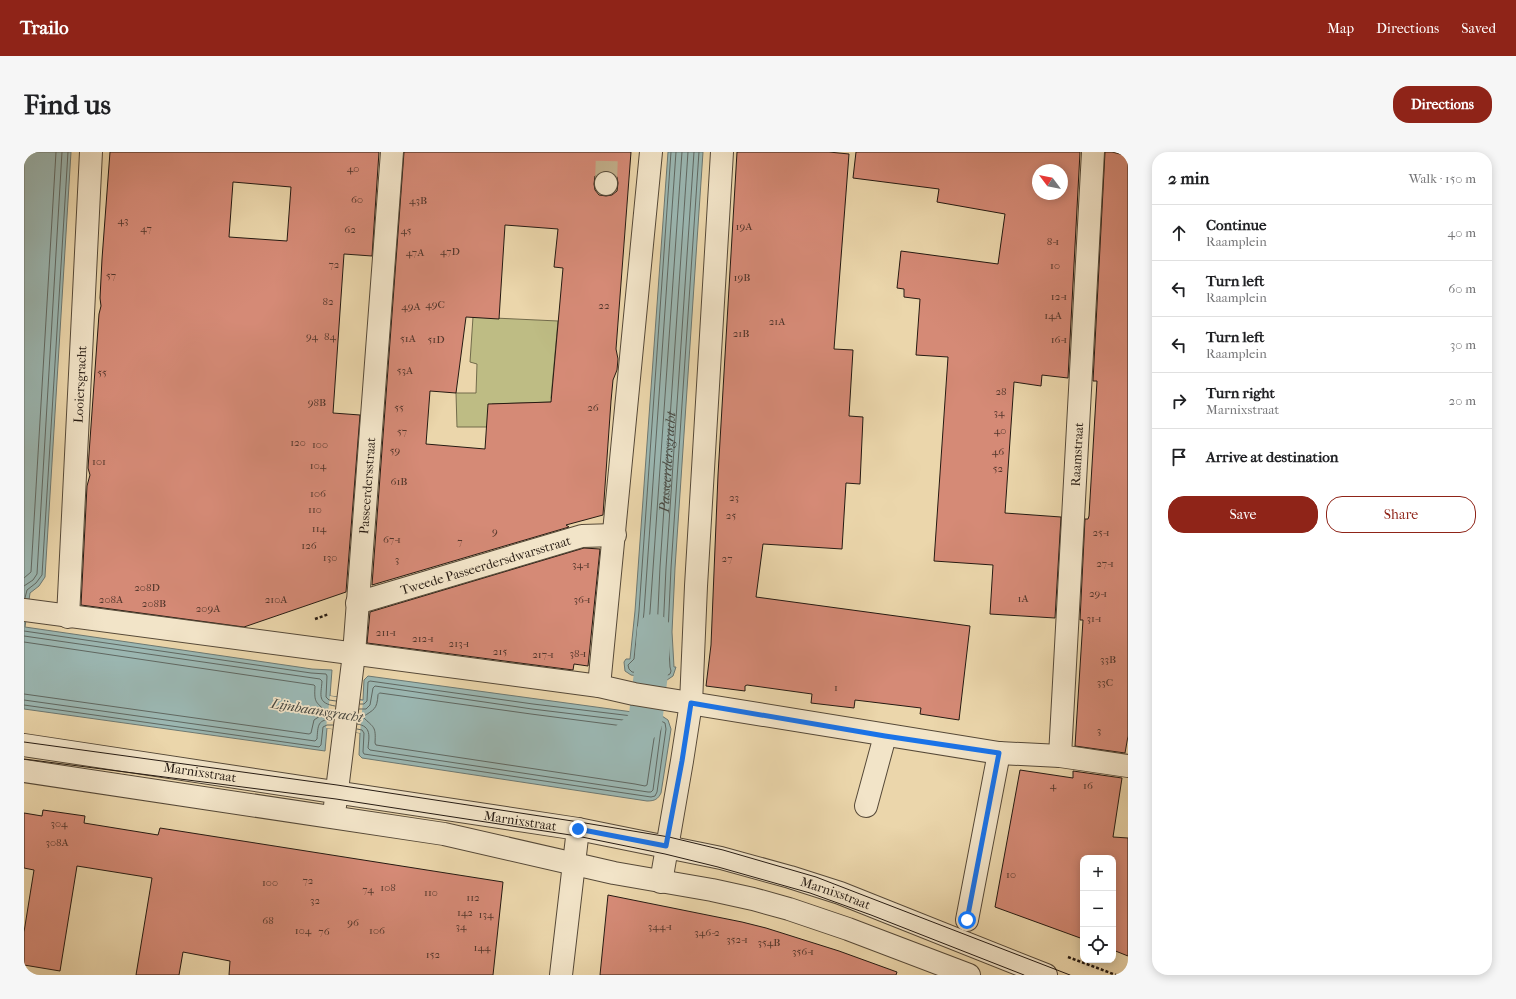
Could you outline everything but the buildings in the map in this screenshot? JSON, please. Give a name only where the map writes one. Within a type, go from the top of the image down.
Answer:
[{"type":"street","name":"Looiersgracht","points":[[57,615],[91,152]]},
{"type":"street","name":"Passeerdersstraat","points":[[334,818],[353,657],[392,152]]},
{"type":"street","points":[[600,686],[652,152]]},
{"type":"street","points":[[661,882],[691,703],[696,586],[722,152]]},
{"type":"street","name":"Raamstraat","points":[[1060,756],[1093,152]]},
{"type":"street","name":"Tweede Passeerdersdwarsstraat","points":[[357,603],[582,536],[615,535]]},
{"type":"street","points":[[24,610],[353,657],[600,686],[634,694],[660,697],[885,736],[999,753],[1060,756],[1128,766]]},
{"type":"street","points":[[866,806],[885,736]]},
{"type":"street","name":"Marnixstraat","points":[[24,745],[578,829],[721,858],[840,893],[1046,975]]},
{"type":"street","points":[[967,920],[999,753]]},
{"type":"street","name":"Marnixstraat","points":[[24,771],[444,834],[573,864],[661,882],[733,894],[789,909],[901,948],[969,975]]},
{"type":"street","points":[[561,975],[578,829]]},
{"type":"shaded area","points":[[473,317],[558,321],[551,398],[553,402],[492,404],[490,427],[457,427],[456,393],[476,393],[477,364],[470,362]]},
{"type":"water","name":"Lijnbaansgracht","points":[[24,152],[71,152],[45,577],[39,586],[30,593],[25,627],[312,669],[332,670],[330,696],[363,700],[364,680],[368,676],[662,716],[668,720],[671,729],[661,793],[657,798],[647,801],[362,758],[359,755],[360,733],[327,728],[325,751],[24,709]]},
{"type":"water","points":[[668,152],[703,152],[675,568],[672,632],[674,667],[676,667],[673,676],[667,680],[631,675],[625,671],[624,662],[626,659],[630,659],[635,611]]},
{"type":"pier","points":[[330,696],[363,701],[360,733],[326,728]]},
{"type":"waterway","name":"Passeerdersgracht","points":[[617,748],[645,723],[654,631]]},
{"type":"tunnel","points":[[606,183],[607,152]]},
{"type":"tram line","points":[[24,742],[337,785],[669,837],[723,850],[816,877],[1070,975]]},
{"type":"tram line","points":[[24,759],[336,799],[577,836],[665,854],[718,867],[810,893],[871,915],[1024,975]]},
{"type":"route","points":[[578,829],[666,846],[669,837],[691,703],[885,736],[999,753],[967,920]]}]
